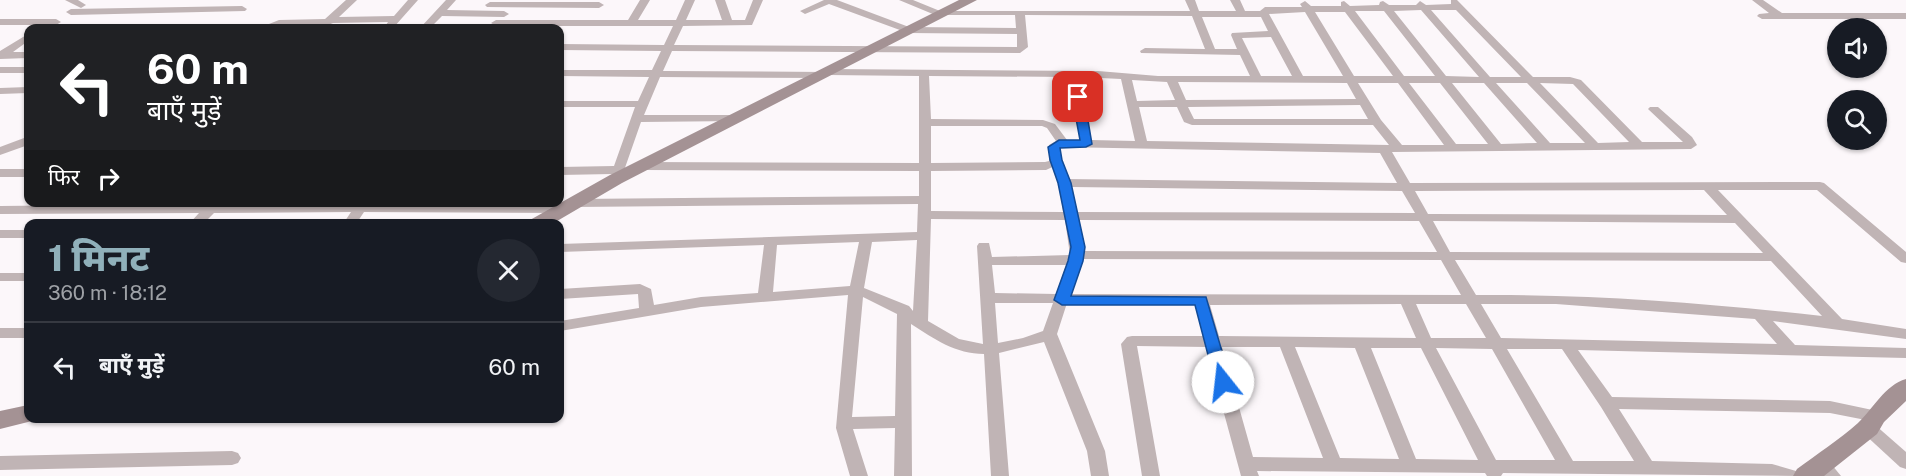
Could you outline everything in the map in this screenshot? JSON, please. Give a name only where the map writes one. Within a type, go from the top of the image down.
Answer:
[{"type":"street","points":[[70,0],[84,3]]},
{"type":"street","points":[[333,20],[352,0]]},
{"type":"street","points":[[392,24],[414,0]]},
{"type":"street","points":[[429,24],[451,0]]},
{"type":"street","points":[[630,24],[645,0]]},
{"type":"street","points":[[617,174],[654,73],[690,0]]},
{"type":"street","points":[[720,0],[728,24]]},
{"type":"street","points":[[564,24],[749,23],[758,0]]},
{"type":"street","points":[[904,0],[942,13],[1264,14]]},
{"type":"street","points":[[546,219],[617,174],[643,166],[970,0]]},
{"type":"street","points":[[1066,0],[1067,14]]},
{"type":"street","points":[[1105,0],[1109,14]]},
{"type":"street","points":[[1149,0],[1155,14]]},
{"type":"street","points":[[1190,0],[1211,51]]},
{"type":"street","points":[[1235,0],[1242,14]]},
{"type":"street","points":[[1757,0],[1780,16]]},
{"type":"street","points":[[805,11],[831,1],[908,30],[1022,31]]},
{"type":"street","points":[[440,14],[489,6],[601,2]]},
{"type":"street","points":[[586,24],[601,2]]},
{"type":"street","points":[[52,24],[84,3]]},
{"type":"street","points":[[1264,14],[1264,10],[1305,4],[1456,4],[1594,146]]},
{"type":"street","points":[[1305,4],[1376,122],[1398,148]]},
{"type":"street","points":[[1383,4],[1496,146]]},
{"type":"street","points":[[1420,4],[1547,147]]},
{"type":"street","points":[[1345,5],[1452,147]]},
{"type":"street","points":[[489,6],[505,14]]},
{"type":"street","points":[[496,24],[513,6]]},
{"type":"street","points":[[71,12],[242,9]]},
{"type":"street","points":[[564,47],[1020,50],[1023,47],[1020,13]]},
{"type":"street","points":[[1264,14],[1299,79]]},
{"type":"street","points":[[1762,16],[1906,15]]},
{"type":"street","points":[[276,24],[396,19]]},
{"type":"street","points":[[0,22],[56,22]]},
{"type":"street","points":[[1257,80],[1237,34],[1275,34]]},
{"type":"street","points":[[0,42],[24,40]]},
{"type":"street","points":[[0,56],[24,41]]},
{"type":"street","points":[[1145,51],[1244,52]]},
{"type":"street","points":[[0,56],[24,55]]},
{"type":"street","points":[[0,70],[24,70]]},
{"type":"street","points":[[564,73],[1074,74],[1172,80],[1574,80],[1639,146]]},
{"type":"street","points":[[920,322],[926,200],[924,74]]},
{"type":"street","points":[[1074,74],[1086,144]]},
{"type":"street","points":[[1126,77],[1142,144]]},
{"type":"street","points":[[1172,80],[1188,120],[1197,122],[1376,122]]},
{"type":"street","points":[[0,91],[24,89]]},
{"type":"street","points":[[1133,104],[1364,102]]},
{"type":"street","points":[[564,104],[642,104]]},
{"type":"street","points":[[1100,476],[1096,451],[1049,334],[1076,258],[1072,216],[1054,147],[1064,143],[1384,149],[1691,145],[1654,109]]},
{"type":"street","points":[[636,119],[738,118]]},
{"type":"street","points":[[925,122],[1043,123],[1051,126],[1064,143]]},
{"type":"street","points":[[0,151],[24,142]]},
{"type":"street","points":[[1384,149],[1568,467]]},
{"type":"street","points":[[643,166],[806,168],[1046,166],[1055,163],[1056,160]]},
{"type":"street","points":[[564,171],[617,174]]},
{"type":"street","points":[[0,173],[24,173]]},
{"type":"street","points":[[1065,183],[1406,187],[1820,186],[1906,259]]},
{"type":"street","points":[[1706,185],[1837,322]]},
{"type":"street","points":[[564,206],[926,200]]},
{"type":"street","points":[[0,210],[261,207]]},
{"type":"street","points":[[200,219],[210,208]]},
{"type":"street","points":[[925,215],[1739,219]]},
{"type":"street","points":[[0,234],[24,234]]},
{"type":"street","points":[[564,248],[923,236]]},
{"type":"street","points":[[860,476],[844,423],[856,290],[866,239]]},
{"type":"street","points":[[765,296],[771,241]]},
{"type":"street","points":[[1000,476],[985,253],[1076,258],[1775,257]]},
{"type":"street","points":[[0,277],[24,277]]},
{"type":"street","points":[[564,294],[640,289],[646,292],[647,311]]},
{"type":"street","points":[[564,325],[647,311],[765,296],[856,290],[878,296],[904,309],[954,343],[991,348],[1014,345],[1049,334]]},
{"type":"street","points":[[988,298],[1062,300],[1472,298],[1592,301],[1837,322],[1906,334]]},
{"type":"street","points":[[1406,298],[1426,344],[1493,471]]},
{"type":"street","points":[[1201,300],[1249,470],[1334,465],[1410,465],[1493,471],[1568,467],[1772,471],[1790,476]]},
{"type":"street","points":[[903,476],[904,309]]},
{"type":"street","points":[[1759,314],[1791,350]]},
{"type":"street","points":[[0,333],[24,333]]},
{"type":"street","points":[[1151,476],[1129,343],[1132,341],[1566,344],[1906,353]]},
{"type":"street","points":[[1285,341],[1334,465]]},
{"type":"street","points":[[1361,343],[1410,465]]},
{"type":"street","points":[[1566,344],[1607,403],[1647,468]]},
{"type":"street","points":[[1820,472],[1906,387]]},
{"type":"street","points":[[1607,403],[1830,407],[1872,422],[1906,462]]},
{"type":"street","points":[[0,420],[24,415]]},
{"type":"street","points":[[844,423],[903,422]]},
{"type":"street","points":[[0,463],[232,458]]},
{"type":"route","points":[[1078,97],[1086,144],[1059,144],[1054,147],[1056,160],[1065,183],[1078,247],[1076,261],[1062,300],[1201,300],[1223,382]]}]
